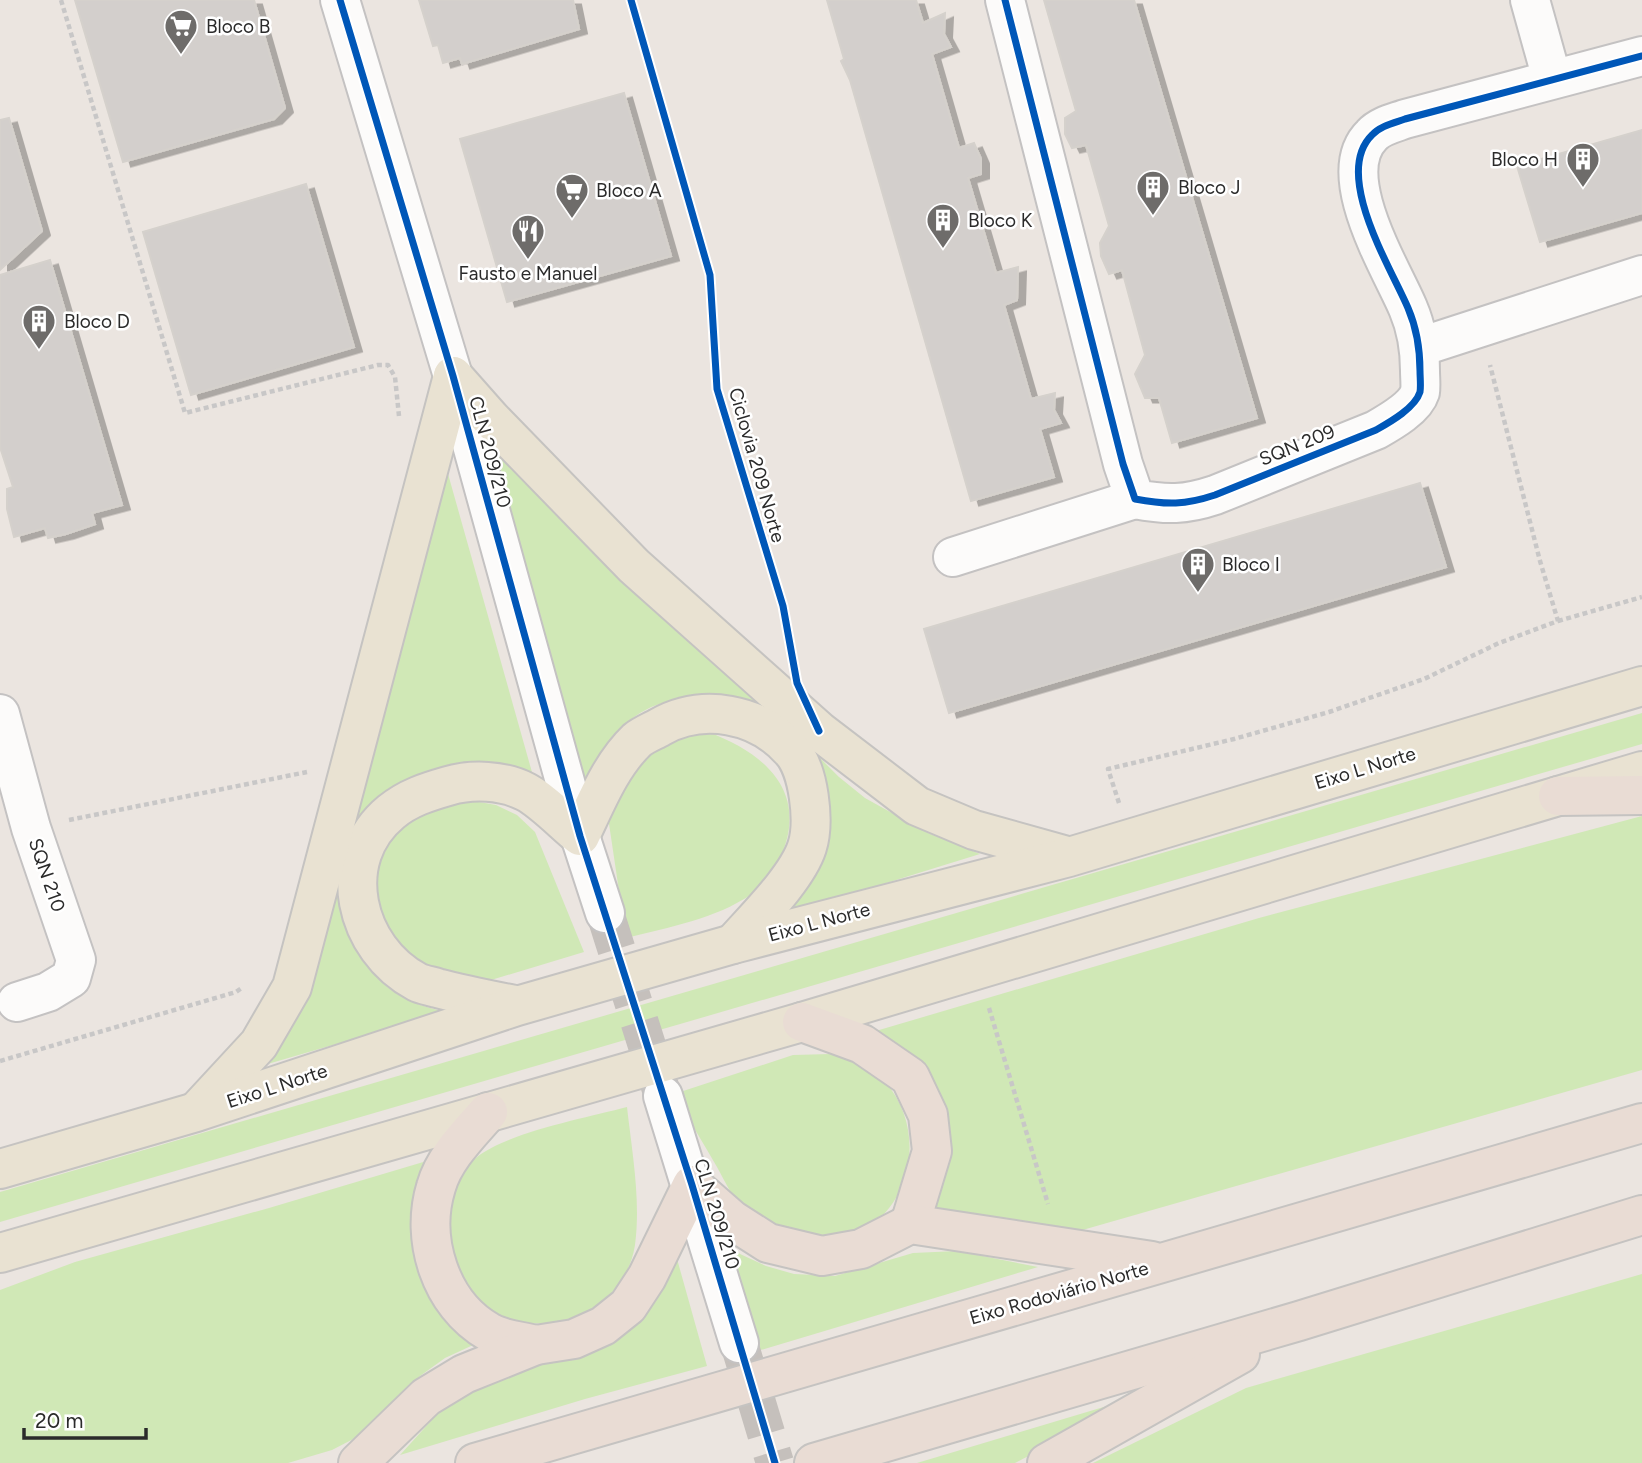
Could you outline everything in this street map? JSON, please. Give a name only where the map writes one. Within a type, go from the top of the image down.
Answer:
[{"type":"highway","points":[[1558,796],[1642,795]]},
{"type":"highway","points":[[802,1023],[862,1044],[910,1077],[928,1115],[932,1152],[910,1224]]},
{"type":"highway","points":[[488,1112],[455,1151],[436,1185],[429,1231],[439,1268],[456,1306],[490,1333],[536,1345]]},
{"type":"highway","name":"Eixo Rodoviário Norte","points":[[475,1463],[1642,1123]]},
{"type":"highway","points":[[358,1463],[426,1397],[464,1374],[536,1345],[573,1339],[603,1326],[628,1306],[647,1277],[692,1185],[732,1220],[768,1243],[822,1256],[861,1250],[910,1224],[1165,1263]]},
{"type":"highway","points":[[814,1463],[1299,1321],[1639,1217]]},
{"type":"highway","points":[[1047,1463],[1299,1321]]},
{"type":"main road","points":[[453,376],[491,419],[634,566],[830,740],[917,806],[974,830],[1069,857]]},
{"type":"main road","points":[[196,1112],[259,1044],[292,988],[453,376]]},
{"type":"main road","name":"Eixo L Norte","points":[[0,1169],[196,1112],[517,1006],[733,944],[1069,857],[1642,686]]},
{"type":"main road","points":[[517,1006],[417,982],[381,954],[364,926],[356,892],[361,859],[369,837],[390,813],[419,794],[461,782],[485,780],[526,792],[580,836],[609,775],[638,739],[673,720],[699,714],[725,714],[756,723],[774,733],[793,752],[809,792],[811,820],[807,848],[787,881],[733,944]]},
{"type":"main road","points":[[0,1253],[802,1023],[1642,771]]},
{"type":"street","name":"CLN 209/210","points":[[340,0],[453,376],[580,836],[605,913]]},
{"type":"street","points":[[953,557],[1135,499],[1113,430],[1005,0]]},
{"type":"street","points":[[1530,0],[1552,79]]},
{"type":"street","name":"SQN 209","points":[[1135,499],[1162,504],[1190,503],[1376,430],[1401,416],[1420,393],[1420,347],[1409,310],[1381,253],[1363,205],[1357,178],[1362,152],[1371,135],[1384,127],[1552,79],[1642,57]]},
{"type":"street","points":[[1420,347],[1642,275]]},
{"type":"street","name":"SQN 210","points":[[0,714],[31,828],[76,960],[71,978],[48,992],[17,1002]]},
{"type":"street","name":"CLN 209/210","points":[[663,1096],[739,1343]]},
{"type":"path","points":[[61,0],[185,414],[378,365],[388,365],[395,377],[400,421]]},
{"type":"path","points":[[1481,327],[1540,561],[1558,621]]},
{"type":"path","points":[[1130,838],[1108,769],[1234,739],[1329,712],[1424,679],[1499,643],[1558,621],[1642,597]]},
{"type":"path","points":[[31,828],[318,770]]},
{"type":"path","points":[[0,1061],[236,992],[252,980]]},
{"type":"path","points":[[988,1006],[1051,1215]]},
{"type":"green space","points":[[484,441],[784,722],[839,777],[865,798],[928,833],[980,854],[783,915],[821,799],[720,701],[676,700],[642,712],[619,730],[600,754],[585,780]]},
{"type":"green space","points":[[441,449],[537,790],[392,790],[349,930],[366,962],[386,986],[412,1002],[446,1012],[244,1071],[273,1039]]},
{"type":"green space","points":[[1642,713],[1642,744],[0,1222],[0,1192]]},
{"type":"green space","points":[[708,732],[746,750],[762,762],[784,791],[789,809],[789,829],[781,858],[763,885],[738,903],[692,921],[626,938],[608,817],[618,781],[670,736]]},
{"type":"green space","points":[[474,801],[496,805],[517,815],[535,832],[584,952],[491,980],[468,983],[395,951],[374,895],[382,849],[395,831],[428,807]]},
{"type":"green space","points":[[1642,816],[1642,1070],[1079,1231],[928,1211],[940,1178],[869,1033],[1259,918]]},
{"type":"green space","points":[[831,1054],[860,1065],[886,1083],[899,1102],[906,1122],[910,1143],[908,1165],[892,1204],[878,1220],[859,1233],[814,1242],[797,1241],[749,1216],[739,1206],[674,1094],[793,1055]]},
{"type":"green space","points":[[627,1107],[635,1176],[637,1228],[635,1245],[624,1276],[605,1299],[579,1315],[550,1323],[520,1322],[493,1313],[470,1294],[453,1262],[450,1209],[454,1190],[463,1172],[477,1157],[508,1140]]},
{"type":"green space","points":[[430,1160],[419,1191],[484,1340],[445,1358],[420,1376],[361,1435],[332,1450],[288,1463],[0,1463],[0,1290],[75,1262]]},
{"type":"green space","points":[[714,1228],[740,1254],[766,1266],[794,1274],[835,1276],[913,1253],[957,1251],[1038,1267],[751,1353]]},
{"type":"green space","points":[[672,1241],[707,1366],[585,1399],[400,1455],[450,1400],[476,1386],[548,1362]]},
{"type":"green space","points":[[1642,1274],[1642,1463],[1093,1463],[1246,1388]]},
{"type":"green space","points":[[1147,1394],[1015,1463],[917,1463]]},
{"type":"building","name":"Bloco B","points":[[75,0],[254,0],[285,108],[274,119],[123,162]]},
{"type":"building","points":[[419,0],[573,0],[579,29],[462,64],[460,58],[443,63],[438,45],[433,46]]},
{"type":"building","name":"Bloco K","points":[[827,0],[916,0],[923,23],[945,13],[944,34],[951,47],[932,54],[959,148],[974,143],[981,159],[981,174],[968,178],[996,273],[1018,267],[1017,300],[1004,305],[1031,399],[1055,393],[1054,410],[1061,423],[1040,429],[1054,477],[971,501],[850,80],[841,61],[844,59]]},
{"type":"building","name":"Bloco J","points":[[1044,0],[1134,0],[1257,418],[1172,443],[1159,398],[1145,398],[1135,374],[1145,355],[1122,270],[1109,274],[1101,256],[1100,243],[1109,226],[1086,145],[1072,148],[1065,134],[1065,118],[1076,111]]},
{"type":"building","name":"Bloco A","points":[[624,93],[671,256],[507,302],[460,139]]},
{"type":"building","points":[[9,118],[42,231],[0,270],[0,120]]},
{"type":"building","name":"Bloco H","points":[[1642,130],[1642,213],[1540,242],[1517,166]]},
{"type":"building","points":[[306,184],[354,347],[191,395],[143,232]]},
{"type":"building","name":"Bloco D","points":[[50,260],[122,505],[92,513],[95,524],[66,534],[48,538],[45,528],[14,537],[7,509],[7,489],[13,487],[0,447],[0,275]]},
{"type":"building","name":"Bloco I","points":[[1420,483],[1446,567],[949,713],[924,629]]},
{"type":"tunnel","points":[[605,913],[663,1096]]},
{"type":"tunnel","points":[[739,1343],[775,1463]]},
{"type":"cycle path","points":[[340,0],[453,376],[580,836],[692,1185],[775,1463]]},
{"type":"cycle path","name":"Ciclovia 209 Norte","points":[[631,0],[710,275],[717,389],[783,606],[797,683],[819,731]]},
{"type":"cycle path","points":[[1005,0],[1123,464],[1135,499],[1157,502],[1194,501],[1215,495],[1376,430],[1401,414],[1417,398],[1420,392],[1420,363],[1414,324],[1379,246],[1361,196],[1358,173],[1361,152],[1375,132],[1405,119],[1642,56]]},
{"type":"place","name":"Bloco B","points":[[181,56]]},
{"type":"place","name":"Bloco H","points":[[1583,189]]},
{"type":"place","name":"Bloco J","points":[[1153,217]]},
{"type":"place","name":"Bloco A","points":[[572,220]]},
{"type":"place","name":"Bloco K","points":[[943,250]]},
{"type":"place","name":"Fausto e Manuel","points":[[528,261]]},
{"type":"place","name":"Bloco D","points":[[39,351]]},
{"type":"place","name":"Bloco I","points":[[1198,594]]}]
